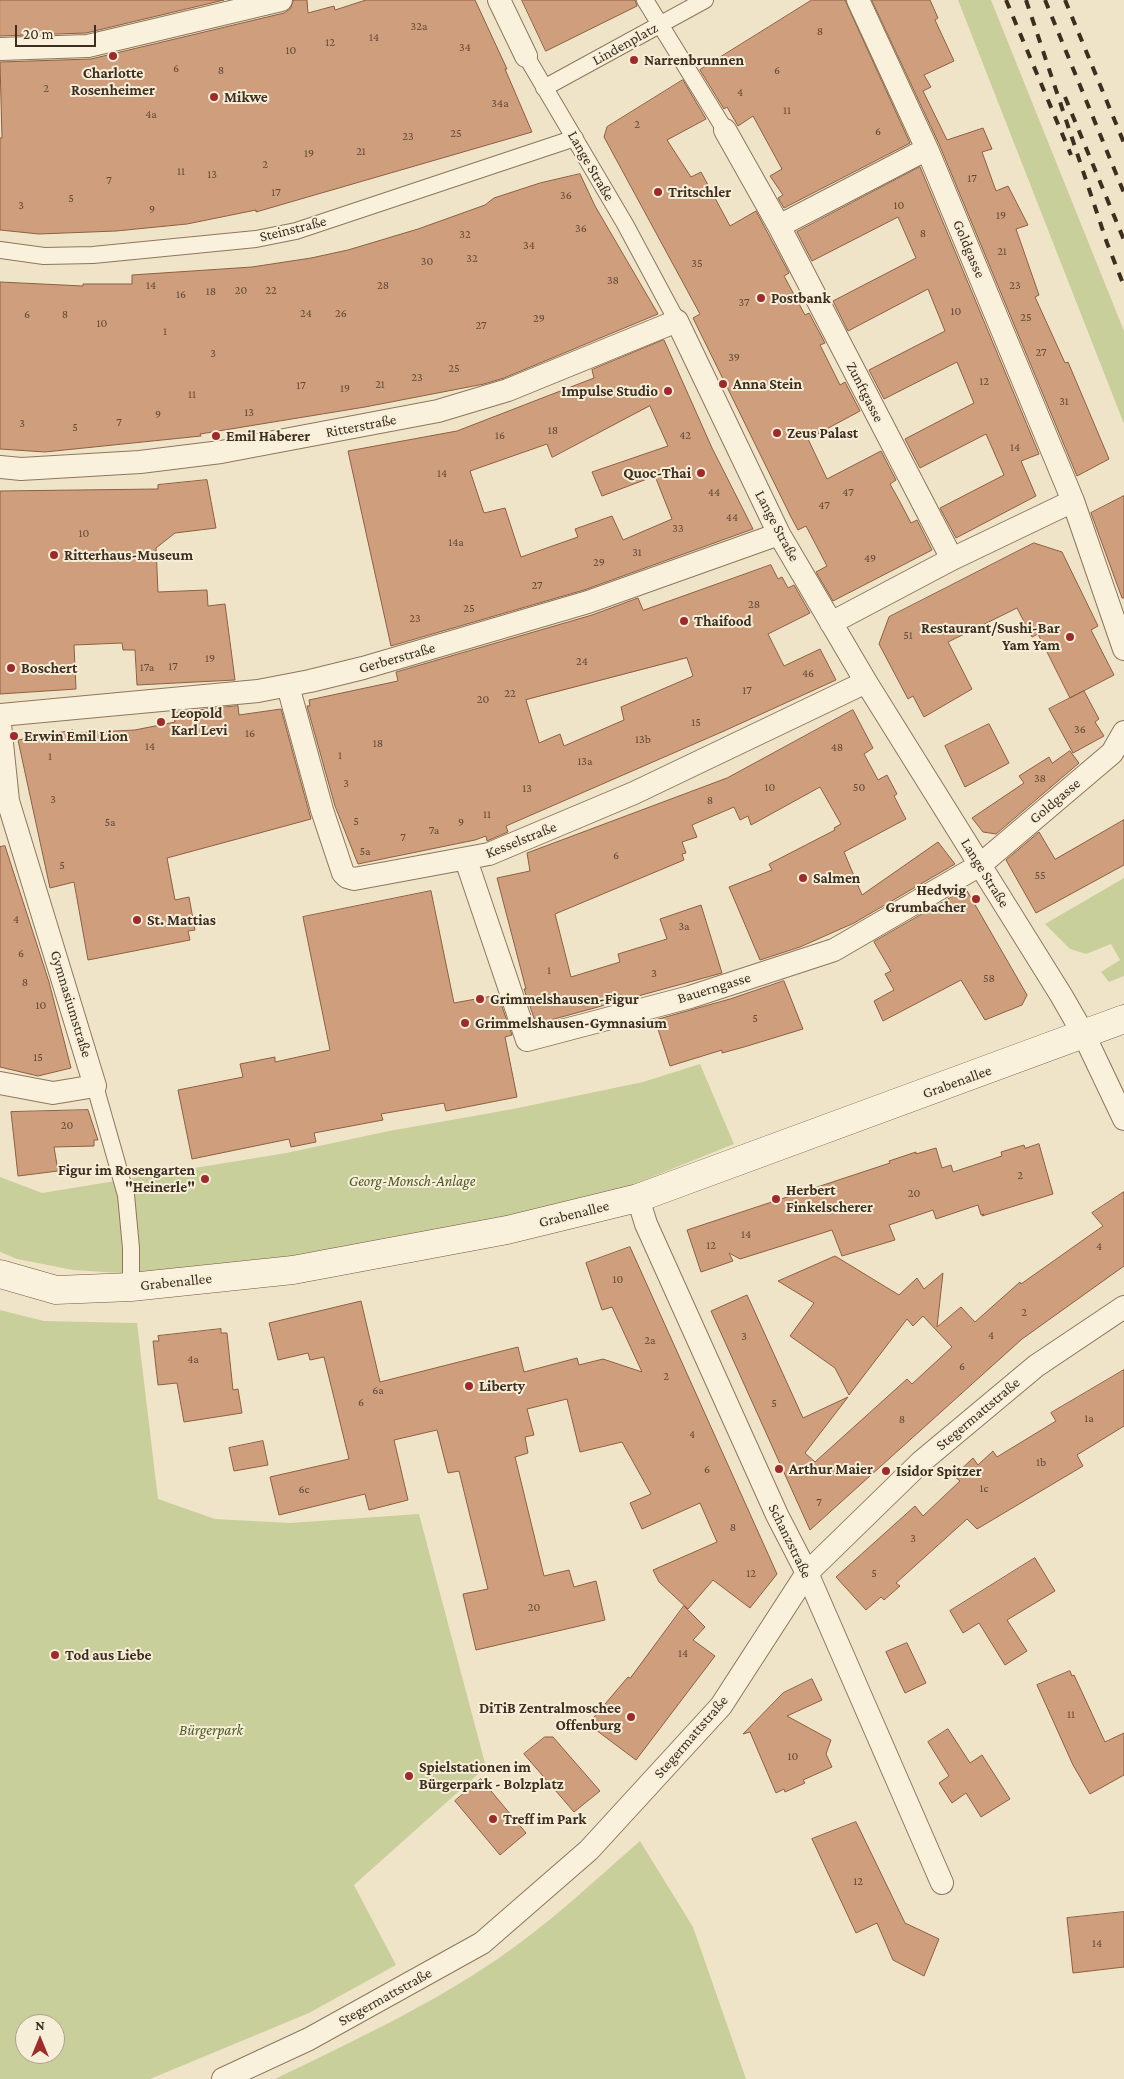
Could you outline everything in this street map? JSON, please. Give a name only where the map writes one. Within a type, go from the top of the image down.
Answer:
[{"type":"main road","name":"Grabenallee","points":[[0,1274],[56,1290],[131,1287],[293,1270],[507,1230],[638,1198],[1124,1019]]},
{"type":"street","points":[[0,49],[88,46],[281,0]]},
{"type":"street","name":"Lange Straße","points":[[499,0],[526,56],[625,224],[677,321],[779,534],[866,682],[1084,1035],[1124,1119]]},
{"type":"street","name":"Zunftgasse","points":[[645,0],[725,130],[778,226],[952,559]]},
{"type":"street","name":"Lindenplatz","points":[[544,88],[705,0]]},
{"type":"street","name":"Goldgasse","points":[[858,0],[927,150],[1073,501],[1124,649]]},
{"type":"street","name":"Steinstraße","points":[[0,250],[44,256],[93,255],[256,239],[296,231],[575,138]]},
{"type":"street","points":[[778,226],[927,150]]},
{"type":"street","name":"Ritterstraße","points":[[0,467],[21,469],[140,462],[203,454],[260,446],[438,411],[508,390],[677,321]]},
{"type":"street","points":[[831,623],[952,559],[1073,501]]},
{"type":"street","name":"Gerberstraße","points":[[0,715],[258,691],[288,686],[362,668],[588,602],[779,534]]},
{"type":"street","name":"Kesselstraße","points":[[288,686],[322,810],[344,873],[347,877],[354,879],[466,860],[489,854],[634,793],[866,682]]},
{"type":"street","name":"Gymnasiumstraße","points":[[0,724],[8,801],[96,1086],[126,1196],[131,1248],[131,1287]]},
{"type":"street","name":"Goldgasse","points":[[980,865],[1112,752],[1124,732]]},
{"type":"street","name":"Bauerngasse","points":[[466,860],[527,1040],[690,997],[834,950],[980,865]]},
{"type":"street","points":[[0,1083],[53,1093],[96,1086]]},
{"type":"street","name":"Schanzstraße","points":[[638,1198],[646,1224],[777,1515],[807,1573],[942,1883]]},
{"type":"street","name":"Stegermattstraße","points":[[223,2079],[310,2039],[482,1943],[582,1856],[721,1706],[807,1573],[921,1462],[1036,1366],[1124,1307]]},
{"type":"green space","points":[[958,0],[991,0],[1124,331],[1124,424]]},
{"type":"green space","points":[[1124,878],[1124,976],[1109,982],[1101,972],[1120,960],[1111,944],[1086,954],[1070,949],[1045,924]]},
{"type":"green space","name":"Georg-Monsch-Anlage","points":[[700,1064],[734,1144],[632,1185],[507,1217],[298,1258],[135,1274],[73,1270],[17,1259],[0,1252],[0,1177],[42,1193],[286,1153],[389,1131],[513,1109],[643,1082]]},
{"type":"green space","name":"Bürgerpark","points":[[0,1310],[44,1321],[137,1323],[158,1499],[215,1519],[290,1523],[419,1514],[486,1767],[354,1885],[396,1965],[309,2013],[150,2079],[0,2079]]},
{"type":"green space","points":[[640,1841],[693,1927],[746,2079],[275,2079],[417,2008],[499,1958],[536,1931]]},
{"type":"building","points":[[0,0],[224,0],[86,33],[0,36]]},
{"type":"building","points":[[294,0],[307,0],[308,13],[334,6],[335,10],[366,0],[475,0],[507,69],[505,69],[532,132],[256,212],[256,210],[187,224],[116,231],[39,234],[0,230],[0,138],[2,138],[0,62],[91,59],[284,13],[290,9]]},
{"type":"building","points":[[522,0],[635,0],[637,6],[546,51]]},
{"type":"building","points":[[812,0],[845,0],[910,143],[784,208],[778,198],[783,195],[770,176],[782,169],[753,116],[738,126],[727,107],[724,109],[700,70]]},
{"type":"building","points":[[872,0],[930,0],[938,18],[935,20],[954,61],[924,75],[931,87],[923,91],[947,140],[983,128],[992,149],[982,152],[996,191],[1008,186],[1028,225],[1016,229],[1039,295],[1035,297],[1065,363],[1068,362],[1109,459],[1077,476],[939,144]]},
{"type":"building","points":[[683,80],[706,119],[667,140],[691,177],[701,172],[730,226],[756,211],[789,273],[784,276],[805,315],[809,313],[825,343],[820,345],[840,385],[845,382],[860,411],[808,439],[827,479],[881,451],[896,480],[890,484],[911,523],[917,520],[932,550],[833,601],[816,572],[827,566],[806,526],[798,530],[791,517],[693,318],[700,314],[604,137],[607,127]]},
{"type":"building","points":[[920,167],[1039,454],[1021,461],[1036,496],[956,538],[940,508],[1004,475],[986,434],[920,468],[905,439],[974,403],[957,362],[884,399],[869,370],[945,331],[928,289],[848,331],[833,301],[916,258],[898,217],[812,261],[797,232]]},
{"type":"building","points":[[580,174],[595,206],[658,314],[504,378],[484,384],[365,407],[200,434],[201,436],[45,452],[0,449],[0,282],[83,286],[83,284],[132,284],[132,275],[252,267],[311,258],[348,250],[418,229],[485,205],[494,198],[540,183]]},
{"type":"building","points":[[664,340],[712,448],[753,529],[584,590],[391,646],[348,451],[457,431],[594,378],[592,370]],"holes":[[[650,406],[668,446],[592,472],[602,496],[655,476],[672,519],[623,540],[612,516],[575,529],[578,537],[521,557],[505,508],[484,513],[470,471],[547,444],[552,457]]]},
{"type":"building","points":[[207,480],[216,528],[175,533],[156,548],[158,592],[207,590],[208,606],[225,604],[235,680],[137,685],[135,650],[123,650],[122,643],[74,645],[76,689],[0,694],[0,491],[158,489],[158,485]]},
{"type":"building","points":[[1124,496],[1124,598],[1122,598],[1091,513]]},
{"type":"building","points":[[1034,543],[1062,552],[1098,626],[1091,630],[1114,675],[1070,698],[1038,634],[1032,637],[1017,608],[948,642],[972,689],[924,717],[913,696],[908,699],[879,644],[889,617]]},
{"type":"building","points":[[771,565],[778,579],[782,577],[788,588],[794,585],[810,613],[768,634],[784,666],[820,649],[836,680],[506,826],[508,832],[487,841],[486,836],[475,840],[358,864],[335,806],[307,706],[310,706],[309,700],[398,681],[396,672],[592,615],[638,598],[643,610]],"holes":[[[687,658],[693,676],[621,707],[624,720],[564,746],[560,734],[539,743],[526,700]]]},
{"type":"building","points":[[1084,691],[1099,719],[1095,722],[1104,736],[1073,753],[1049,709]]},
{"type":"building","points":[[238,706],[239,715],[281,709],[311,819],[167,858],[175,900],[189,897],[195,930],[188,931],[190,940],[88,960],[74,882],[50,888],[18,740],[73,730],[74,733],[135,730],[175,722],[173,713]]},
{"type":"building","points":[[853,710],[873,748],[864,754],[878,780],[887,775],[897,794],[894,796],[906,819],[844,852],[862,895],[938,842],[955,864],[854,923],[800,947],[760,960],[729,887],[772,870],[769,864],[835,830],[834,828],[841,824],[820,787],[751,825],[748,816],[740,820],[734,807],[692,825],[697,837],[682,842],[686,853],[682,854],[684,860],[555,914],[571,977],[620,962],[618,954],[667,939],[660,919],[701,905],[722,973],[536,1024],[524,989],[526,989],[497,878],[530,871],[527,853],[727,778]]},
{"type":"building","points":[[989,724],[1009,763],[965,787],[945,746]]},
{"type":"building","points":[[1070,751],[1079,763],[996,834],[983,832],[972,818],[1024,783],[1019,776],[1049,757],[1052,763]]},
{"type":"building","points":[[1124,820],[1124,865],[1036,913],[1006,860],[1039,832],[1055,859]]},
{"type":"building","points":[[5,846],[49,982],[71,1068],[38,1076],[0,1067],[0,847]]},
{"type":"building","points":[[966,889],[1027,995],[1022,1005],[985,1020],[961,980],[883,1021],[874,1001],[894,990],[885,974],[891,971],[874,942]]},
{"type":"building","name":"Grimmelshausen-Gymnasium","points":[[431,891],[454,1003],[498,995],[512,1035],[505,1037],[517,1097],[446,1111],[444,1103],[381,1114],[383,1120],[314,1133],[316,1142],[291,1147],[289,1139],[192,1159],[178,1090],[243,1077],[240,1064],[275,1057],[275,1062],[330,1050],[303,917]]},
{"type":"building","points":[[784,981],[803,1029],[744,1047],[722,1053],[722,1050],[670,1066],[655,1020],[730,999]]},
{"type":"building","points":[[88,1110],[98,1140],[94,1140],[94,1146],[54,1147],[58,1171],[18,1176],[11,1112]]},
{"type":"building","points":[[1039,1144],[1053,1194],[982,1216],[984,1214],[981,1215],[978,1205],[936,1219],[933,1210],[889,1225],[895,1240],[842,1256],[832,1230],[740,1259],[729,1253],[733,1261],[701,1272],[687,1230],[890,1163],[889,1161],[916,1152],[916,1154],[936,1148],[942,1168],[951,1165],[953,1172],[1002,1156],[1001,1152],[1024,1145],[1025,1148]]},
{"type":"building","points":[[1124,1192],[1124,1266],[1022,1339],[810,1530],[711,1311],[747,1295],[803,1418],[848,1397],[805,1453],[815,1462],[907,1379],[912,1384],[952,1347],[923,1316],[913,1326],[907,1319],[849,1395],[835,1368],[790,1336],[814,1303],[778,1281],[835,1256],[899,1295],[917,1278],[924,1289],[943,1273],[937,1327],[961,1307],[975,1322],[1020,1282],[1021,1284],[1103,1226],[1092,1213]]},
{"type":"building","points":[[630,1247],[777,1574],[750,1608],[713,1580],[688,1609],[659,1582],[653,1570],[717,1542],[700,1503],[642,1529],[630,1503],[651,1494],[622,1442],[580,1452],[567,1399],[527,1409],[534,1435],[525,1437],[528,1453],[515,1457],[544,1576],[569,1570],[574,1587],[596,1581],[605,1620],[476,1650],[463,1594],[488,1589],[459,1471],[448,1473],[437,1430],[394,1440],[408,1500],[369,1510],[365,1494],[279,1515],[270,1477],[349,1459],[324,1357],[310,1360],[308,1353],[278,1360],[269,1323],[361,1301],[380,1382],[518,1347],[524,1372],[577,1358],[579,1365],[603,1359],[642,1372],[612,1307],[602,1310],[586,1263]]},
{"type":"building","points":[[221,1329],[221,1333],[227,1333],[233,1390],[238,1389],[242,1413],[184,1422],[177,1383],[158,1385],[153,1341],[159,1341],[158,1336]]},
{"type":"building","points":[[1124,1370],[1124,1426],[1077,1455],[1083,1466],[977,1529],[967,1519],[896,1583],[900,1586],[884,1600],[881,1597],[866,1610],[836,1577],[915,1506],[923,1516],[960,1481],[954,1476],[973,1458],[978,1465],[993,1451],[997,1457],[1056,1421],[1051,1413]]},
{"type":"building","points":[[263,1441],[268,1465],[234,1471],[229,1448]]},
{"type":"building","points":[[1035,1558],[1055,1591],[1007,1620],[1027,1651],[1005,1665],[979,1623],[963,1633],[950,1611]]},
{"type":"building","points":[[684,1606],[705,1627],[693,1640],[715,1656],[636,1760],[588,1724],[628,1677],[630,1678]]},
{"type":"building","points":[[907,1643],[926,1683],[905,1693],[886,1652]]},
{"type":"building","points":[[1070,1671],[1072,1676],[1074,1675],[1105,1742],[1124,1733],[1124,1775],[1090,1794],[1073,1765],[1037,1685]]},
{"type":"building","points":[[812,1679],[822,1700],[787,1716],[831,1740],[826,1754],[832,1767],[803,1780],[805,1783],[785,1792],[784,1789],[776,1793],[750,1732],[743,1734],[783,1693]]},
{"type":"building","points":[[948,1729],[970,1763],[982,1755],[1010,1799],[981,1817],[966,1793],[952,1803],[939,1783],[949,1776],[928,1742]]},
{"type":"building","points":[[545,1737],[553,1737],[600,1791],[574,1812],[524,1754]]},
{"type":"building","points":[[481,1779],[526,1833],[500,1855],[455,1801]]},
{"type":"building","points":[[856,1822],[905,1923],[939,1939],[924,1976],[893,1960],[877,1923],[856,1933],[812,1839]]},
{"type":"building","points":[[1124,1912],[1124,1967],[1073,1973],[1067,1918]]},
{"type":"railway","points":[[1006,0],[1071,155]]},
{"type":"railway","points":[[1026,0],[1107,243],[1124,286]]},
{"type":"railway","points":[[1045,0],[1124,193]]},
{"type":"railway","points":[[1065,0],[1124,143]]},
{"type":"railway","points":[[1065,97],[1124,240]]},
{"type":"place","name":"Charlotte Rosenheimer","points":[[113,56]]},
{"type":"place","name":"Narrenbrunnen","points":[[634,60]]},
{"type":"place","name":"Mikwe","points":[[214,97]]},
{"type":"place","name":"Tritschler","points":[[658,192]]},
{"type":"place","name":"Postbank","points":[[761,298]]},
{"type":"place","name":"Anna Stein","points":[[723,384]]},
{"type":"place","name":"Impulse Studio","points":[[668,391]]},
{"type":"place","name":"Zeus Palast","points":[[777,433]]},
{"type":"place","name":"Emil Haberer","points":[[216,436]]},
{"type":"place","name":"Quoc-Thai","points":[[701,473]]},
{"type":"place","name":"Ritterhaus-Museum","points":[[54,555]]},
{"type":"place","name":"Thaifood","points":[[684,621]]},
{"type":"place","name":"Restaurant/Sushi-Bar Yam Yam","points":[[1070,637]]},
{"type":"place","name":"Boschert","points":[[11,668]]},
{"type":"place","name":"Leopold Karl Levi","points":[[161,722]]},
{"type":"place","name":"Erwin Emil Lion","points":[[14,736]]},
{"type":"place","name":"Salmen","points":[[803,878]]},
{"type":"place","name":"Hedwig Grumbacher","points":[[976,899]]},
{"type":"place","name":"St. Mattias","points":[[137,920]]},
{"type":"place","name":"Grimmelshausen-Figur","points":[[480,999]]},
{"type":"place","name":"Grimmelshausen-Gymnasium","points":[[465,1023]]},
{"type":"place","name":"Figur im Rosengarten \"Heinerle\"","points":[[205,1179]]},
{"type":"place","name":"Herbert Finkelscherer","points":[[776,1199]]},
{"type":"place","name":"Liberty","points":[[469,1386]]},
{"type":"place","name":"Arthur Maier","points":[[779,1469]]},
{"type":"place","name":"Isidor Spitzer","points":[[886,1471]]},
{"type":"place","name":"Tod aus Liebe","points":[[55,1655]]},
{"type":"place","name":"DiTiB Zentralmoschee Offenburg","points":[[631,1717]]},
{"type":"place","name":"Spielstationen im Bürgerpark - Bolzplatz","points":[[409,1776]]},
{"type":"place","name":"Treff im Park","points":[[493,1819]]}]
